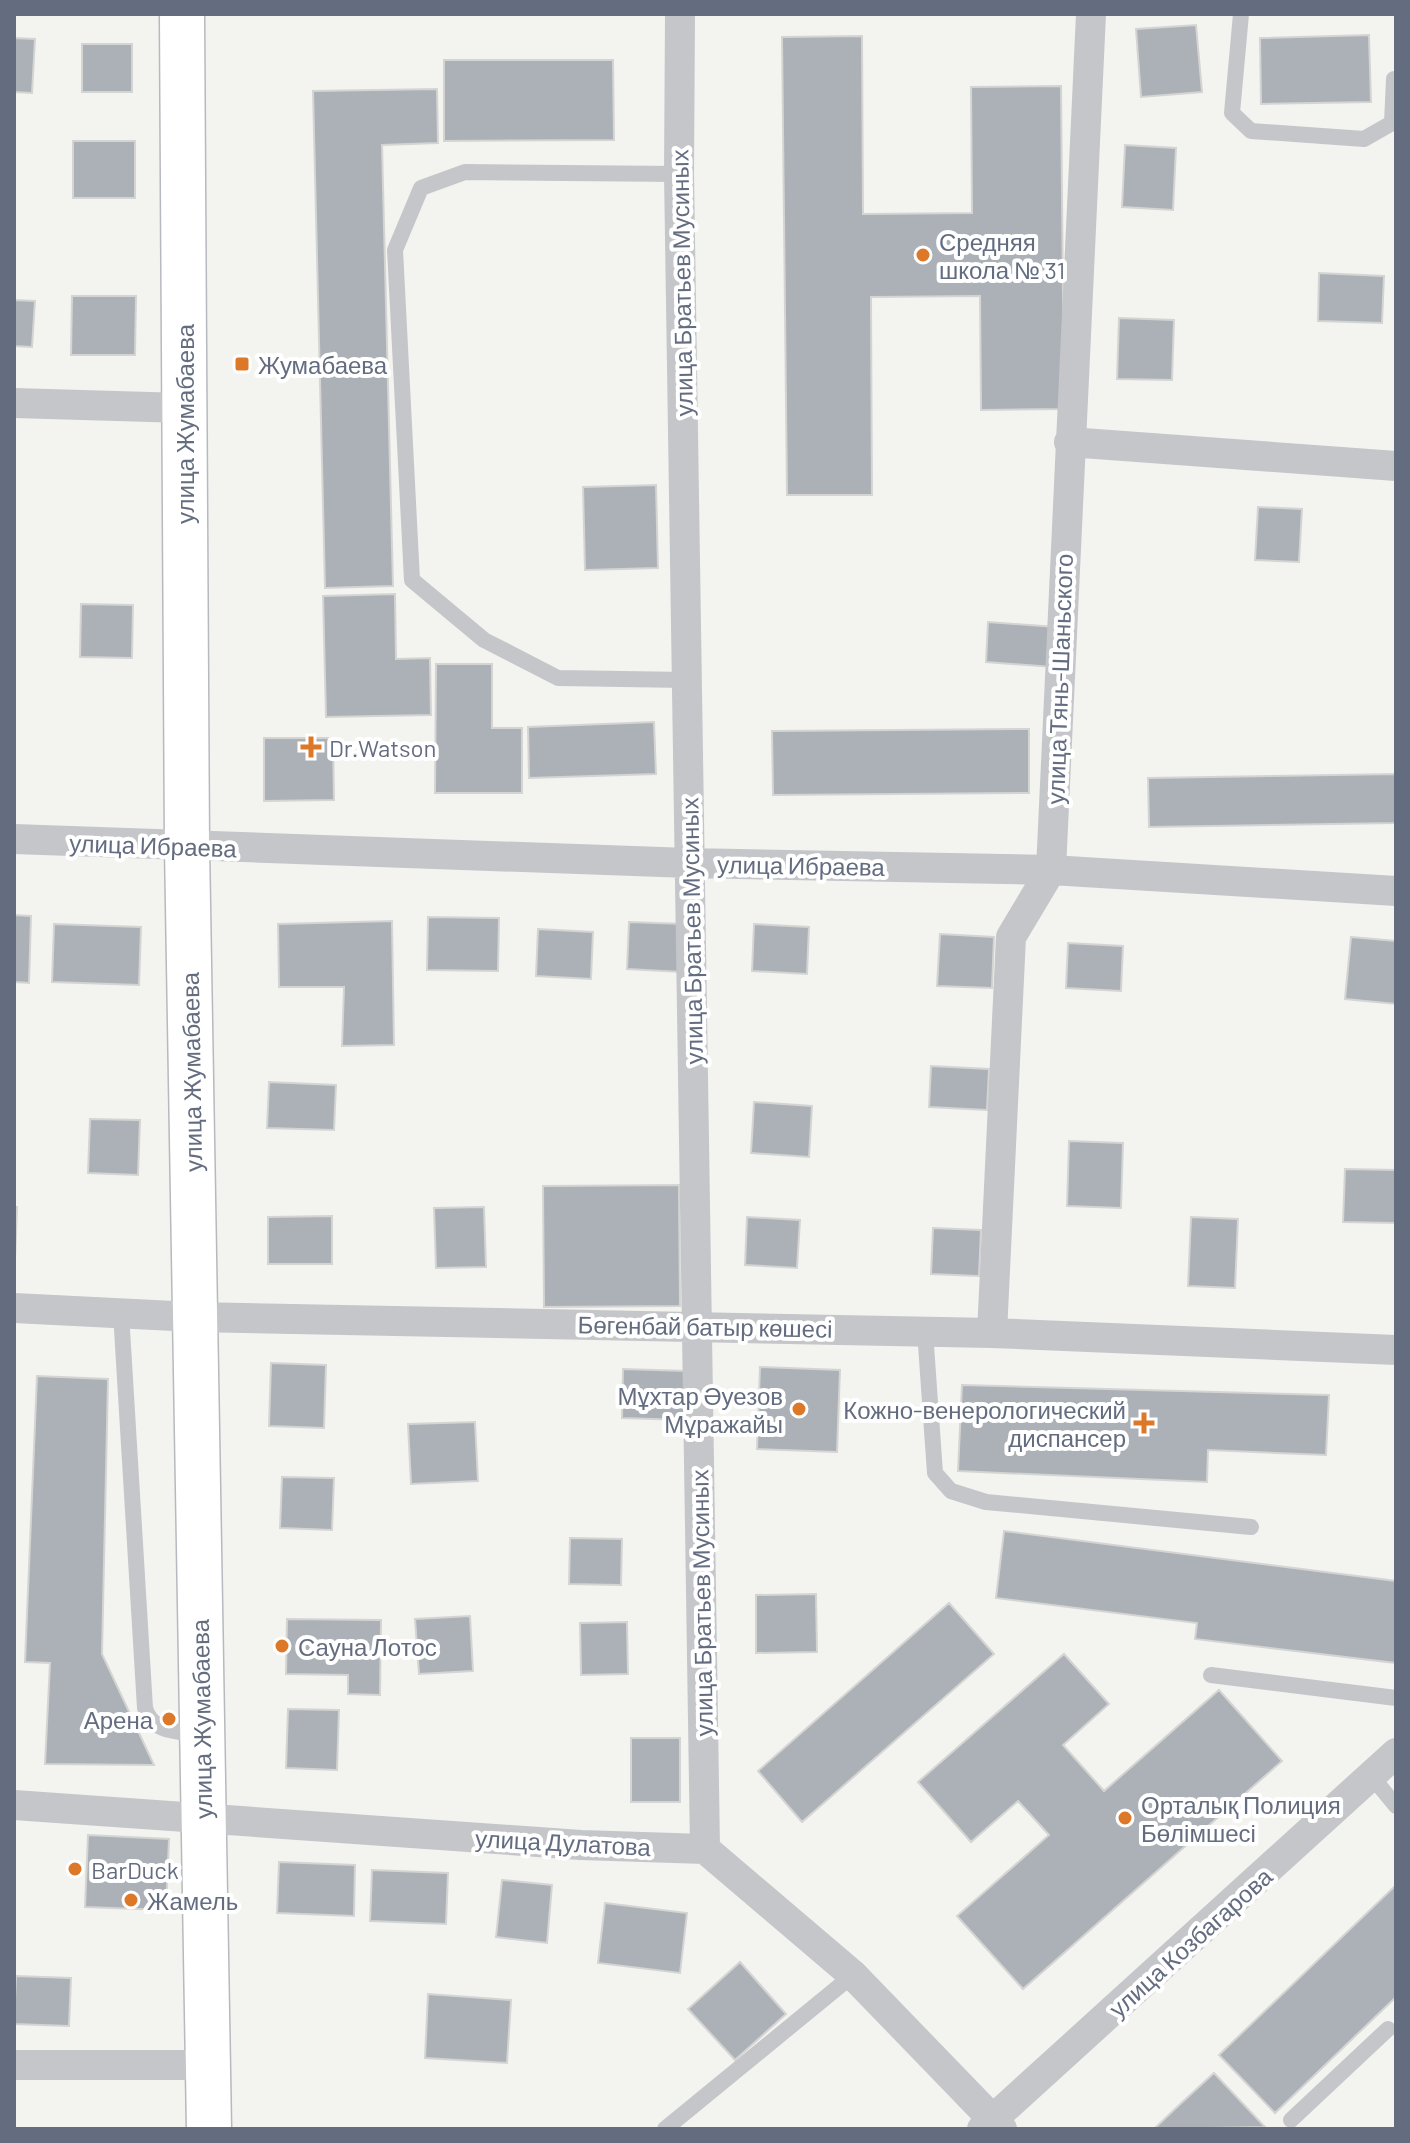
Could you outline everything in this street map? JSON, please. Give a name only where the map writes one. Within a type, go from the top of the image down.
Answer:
[{"type":"street","name":"улица Жумабаева","points":[[182,14],[187,847],[209,2129]]},
{"type":"street","name":"улица Братьев Мусиных","points":[[680,14],[679,174],[705,1849]]},
{"type":"street","name":"улица Тянь-Шаньского","points":[[992,1333],[1011,937],[1051,870],[1091,14]]},
{"type":"street","points":[[14,403],[184,408]]},
{"type":"street","points":[[1069,442],[1396,466]]},
{"type":"street","name":"улица Ибраева","points":[[14,839],[689,863],[1051,870],[1396,891]]},
{"type":"street","name":"Бөгенбай батыр көшесі","points":[[14,1308],[194,1317],[992,1333],[1396,1350]]},
{"type":"street","name":"улица Козбагарова","points":[[992,2126],[1373,1778],[1396,1753]]},
{"type":"street","name":"улица Дулатова","points":[[14,1805],[581,1845],[705,1849]]},
{"type":"street","points":[[705,1849],[853,1975],[992,2126]]},
{"type":"street","points":[[14,2065],[208,2065]]},
{"type":"lane","points":[[1241,14],[1232,113],[1251,131],[1364,139],[1392,123],[1394,79]]},
{"type":"lane","points":[[679,174],[465,172],[421,188],[395,250],[412,580],[484,640],[558,678],[687,680]]},
{"type":"lane","points":[[121,1313],[145,1708],[148,1719],[156,1727],[202,1735]]},
{"type":"lane","points":[[925,1331],[935,1473],[951,1491],[986,1502],[1251,1527]]},
{"type":"lane","points":[[1211,1675],[1396,1698]]},
{"type":"lane","points":[[1373,1778],[1396,1806]]},
{"type":"lane","points":[[665,2129],[853,1975]]},
{"type":"lane","points":[[1291,2120],[1393,2028]]},
{"type":"building","points":[[1196,25],[1202,92],[1141,97],[1136,29]]},
{"type":"building","points":[[1369,35],[1371,102],[1261,104],[1260,38]]},
{"type":"building","name":"Средняя школа № 31","points":[[862,36],[863,214],[972,213],[971,87],[1061,86],[1064,409],[981,410],[980,296],[871,297],[872,495],[787,495],[782,37]]},
{"type":"building","points":[[14,38],[35,39],[32,93],[14,92]]},
{"type":"building","points":[[82,44],[132,44],[132,92],[82,92]]},
{"type":"building","points":[[444,60],[613,60],[614,140],[444,141]]},
{"type":"building","points":[[437,89],[438,143],[382,145],[393,586],[325,588],[313,91]]},
{"type":"building","points":[[73,141],[135,141],[135,198],[73,198]]},
{"type":"building","points":[[1125,145],[1176,148],[1173,210],[1122,207]]},
{"type":"building","points":[[1319,273],[1384,276],[1382,323],[1318,321]]},
{"type":"building","points":[[72,296],[136,296],[135,355],[71,355]]},
{"type":"building","points":[[14,300],[35,301],[32,347],[14,346]]},
{"type":"building","points":[[1119,318],[1174,320],[1172,380],[1117,379]]},
{"type":"building","points":[[656,485],[658,568],[585,570],[583,487]]},
{"type":"building","points":[[1258,507],[1302,509],[1299,562],[1255,560]]},
{"type":"building","points":[[395,594],[396,659],[430,658],[431,715],[326,717],[323,596]]},
{"type":"building","points":[[81,604],[133,605],[132,658],[80,657]]},
{"type":"building","points":[[988,622],[1055,627],[1053,667],[986,662]]},
{"type":"building","points":[[436,664],[492,664],[492,728],[522,728],[522,793],[435,793]]},
{"type":"building","points":[[654,722],[656,774],[529,778],[528,727]]},
{"type":"building","points":[[1029,729],[1029,793],[773,795],[772,731]]},
{"type":"building","points":[[264,738],[333,738],[334,800],[264,801]]},
{"type":"building","points":[[1396,774],[1396,823],[1149,827],[1148,778]]},
{"type":"building","points":[[14,915],[31,916],[29,983],[14,982]]},
{"type":"building","points":[[428,917],[499,918],[498,971],[427,970]]},
{"type":"building","points":[[392,921],[394,1045],[342,1046],[344,987],[279,987],[278,924]]},
{"type":"building","points":[[629,922],[684,924],[682,972],[627,969]]},
{"type":"building","points":[[54,924],[141,927],[139,985],[52,982]]},
{"type":"building","points":[[754,924],[809,927],[807,974],[752,971]]},
{"type":"building","points":[[538,929],[593,932],[591,979],[536,976]]},
{"type":"building","points":[[940,934],[994,937],[992,988],[937,986]]},
{"type":"building","points":[[1351,937],[1396,941],[1396,1004],[1345,999]]},
{"type":"building","points":[[1068,943],[1123,946],[1121,991],[1066,988]]},
{"type":"building","points":[[931,1066],[989,1069],[987,1110],[929,1107]]},
{"type":"building","points":[[269,1082],[336,1085],[334,1130],[267,1128]]},
{"type":"building","points":[[754,1102],[812,1106],[809,1157],[751,1153]]},
{"type":"building","points":[[90,1119],[140,1120],[138,1175],[88,1173]]},
{"type":"building","points":[[1069,1141],[1123,1143],[1121,1208],[1067,1206]]},
{"type":"building","points":[[1345,1169],[1396,1170],[1396,1223],[1343,1222]]},
{"type":"building","points":[[679,1185],[680,1306],[544,1307],[543,1186]]},
{"type":"building","points":[[14,1207],[17,1207],[15,1260],[14,1260]]},
{"type":"building","points":[[484,1207],[486,1267],[436,1268],[434,1208]]},
{"type":"building","points":[[332,1216],[332,1264],[268,1264],[268,1217]]},
{"type":"building","points":[[747,1217],[800,1220],[797,1268],[745,1265]]},
{"type":"building","points":[[1191,1217],[1238,1219],[1235,1288],[1188,1286]]},
{"type":"building","points":[[933,1228],[981,1230],[979,1276],[931,1274]]},
{"type":"building","points":[[271,1363],[326,1365],[324,1428],[269,1426]]},
{"type":"building","name":"Мұхтар Әуезов Мұражайы","points":[[760,1367],[840,1370],[837,1452],[757,1449]]},
{"type":"building","points":[[623,1369],[687,1371],[685,1420],[622,1418]]},
{"type":"building","points":[[37,1376],[108,1379],[102,1654],[154,1765],[45,1764],[50,1663],[25,1662]]},
{"type":"building","name":"Кожно-венерологический диспансер","points":[[962,1385],[1329,1395],[1326,1455],[1208,1450],[1207,1482],[958,1471]]},
{"type":"building","points":[[475,1422],[478,1481],[411,1484],[408,1424]]},
{"type":"building","points":[[282,1477],[334,1478],[332,1530],[280,1528]]},
{"type":"building","points":[[1004,1531],[1396,1581],[1396,1663],[1195,1639],[1197,1623],[996,1598]]},
{"type":"building","points":[[570,1538],[622,1539],[621,1585],[569,1584]]},
{"type":"building","points":[[816,1594],[817,1652],[756,1653],[756,1595]]},
{"type":"building","points":[[949,1603],[994,1654],[802,1822],[758,1771]]},
{"type":"building","points":[[470,1616],[473,1671],[419,1674],[415,1619]]},
{"type":"building","points":[[287,1619],[381,1620],[380,1695],[348,1694],[348,1675],[286,1674]]},
{"type":"building","points":[[627,1622],[628,1674],[581,1675],[580,1623]]},
{"type":"building","name":"Орталық Полиция Бөлімшесі","points":[[1064,1654],[1109,1704],[1063,1745],[1104,1791],[1219,1690],[1282,1761],[1023,1989],[957,1916],[1049,1835],[1018,1801],[971,1842],[918,1782]]},
{"type":"building","points":[[288,1709],[339,1710],[337,1770],[286,1768]]},
{"type":"building","points":[[631,1738],[680,1738],[680,1802],[631,1802]]},
{"type":"building","points":[[88,1835],[169,1839],[166,1910],[85,1907]]},
{"type":"building","points":[[279,1862],[355,1865],[354,1916],[277,1913]]},
{"type":"building","points":[[372,1870],[448,1873],[446,1924],[370,1921]]},
{"type":"building","points":[[502,1880],[552,1885],[547,1943],[496,1937]]},
{"type":"building","points":[[1396,1885],[1396,1997],[1275,2113],[1219,2055]]},
{"type":"building","points":[[605,1903],[687,1913],[680,1973],[598,1963]]},
{"type":"building","points":[[740,1962],[786,2014],[735,2060],[688,2009]]},
{"type":"building","points":[[16,1976],[71,1978],[69,2026],[14,2024]]},
{"type":"building","points":[[428,1994],[511,2000],[507,2063],[425,2058]]},
{"type":"building","points":[[1214,2073],[1265,2127],[1154,2129],[1176,2108]]},
{"type":"place","name":"Средняя школа № 31","points":[[923,255]]},
{"type":"place","name":"Жумабаева","points":[[242,364]]},
{"type":"place","name":"Dr.Watson","points":[[311,747]]},
{"type":"place","name":"Мұхтар Әуезов Мұражайы","points":[[799,1409]]},
{"type":"place","name":"Кожно-венерологический диспансер","points":[[1144,1423]]},
{"type":"place","name":"Сауна Лотос","points":[[282,1646]]},
{"type":"place","name":"Арена","points":[[169,1719]]},
{"type":"place","name":"Орталық Полиция Бөлімшесі","points":[[1125,1818]]},
{"type":"place","name":"BarDuck","points":[[75,1869]]},
{"type":"place","name":"Жамель","points":[[131,1900]]}]
